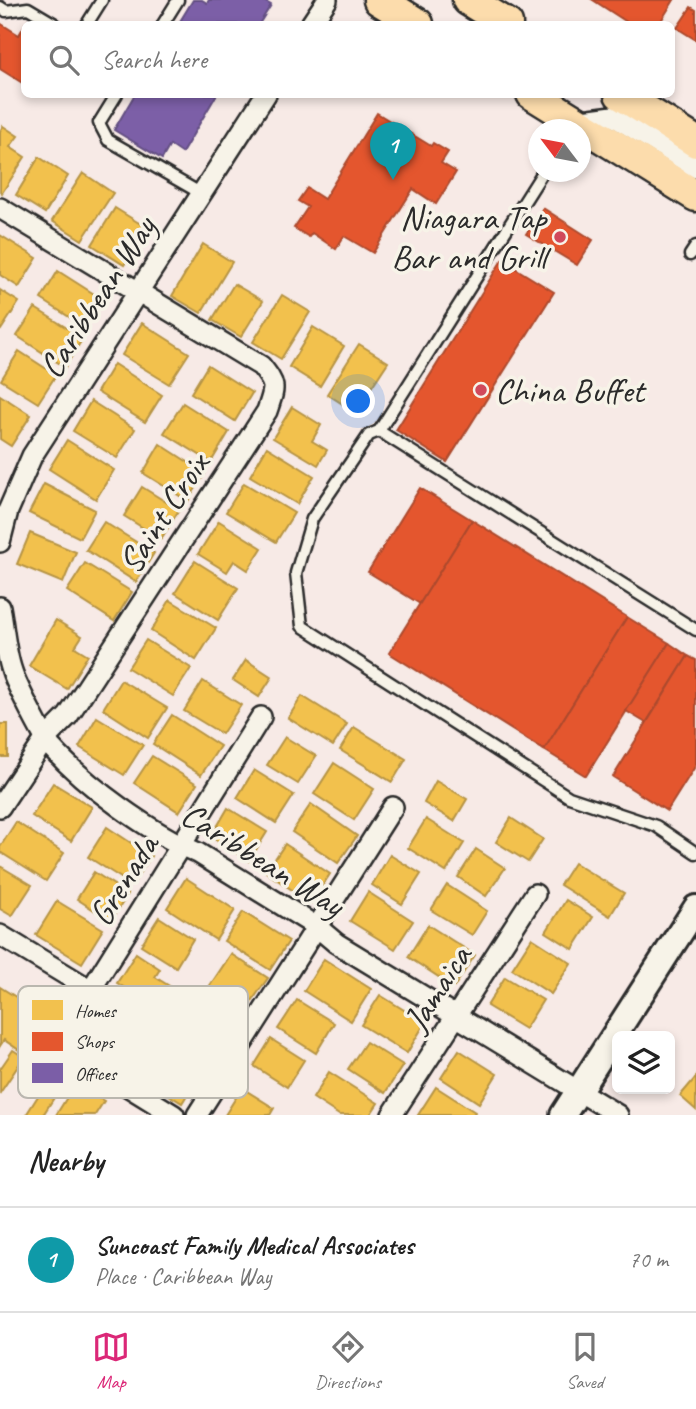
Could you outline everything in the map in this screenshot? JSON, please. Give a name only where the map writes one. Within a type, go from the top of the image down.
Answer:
[{"type":"main road","points":[[379,0],[413,21]]},
{"type":"main road","points":[[468,0],[503,21]]},
{"type":"main road","points":[[537,98],[564,119]]},
{"type":"main road","points":[[626,98],[696,142]]},
{"type":"main road","points":[[591,136],[696,196]]},
{"type":"street","points":[[313,21],[327,0]]},
{"type":"street","name":"Caribbean Way","points":[[0,542],[8,511],[32,456],[263,98]]},
{"type":"street","points":[[591,121],[613,116],[696,168]]},
{"type":"street","points":[[0,208],[139,292]]},
{"type":"street","name":"Saint Croix","points":[[0,807],[46,738],[68,716],[267,411],[275,388],[274,382],[261,366],[139,292]]},
{"type":"street","name":"Caribbean Way","points":[[0,607],[12,670],[48,744],[100,791],[181,846],[198,853],[317,927],[336,943],[618,1115]]},
{"type":"street","name":"Grenada","points":[[94,986],[261,717]]},
{"type":"street","points":[[248,1035],[393,807]]},
{"type":"street","name":"Jamaica","points":[[392,1115],[534,894]]},
{"type":"street","points":[[563,1115],[696,908]]},
{"type":"street","points":[[0,934],[84,986]]},
{"type":"street","name":"Grenada","points":[[146,1098],[174,1115]]},
{"type":"street","points":[[197,1115],[208,1098]]},
{"type":"lane","points":[[89,21],[102,0]]},
{"type":"lane","points":[[165,21],[178,0]]},
{"type":"lane","points":[[0,7],[6,11],[28,4],[51,21]]},
{"type":"lane","points":[[115,98],[99,123],[108,140],[202,194]]},
{"type":"lane","points":[[537,182],[379,431],[369,435],[312,519],[296,573],[302,626],[569,797],[656,826],[696,853]]},
{"type":"lane","points":[[379,431],[696,630]]},
{"type":"building: Homes","points":[[3,126],[18,136],[10,147],[25,157],[2,193],[0,131]]},
{"type":"building: Homes","points":[[39,157],[68,176],[45,213],[16,195]]},
{"type":"building: Homes","points":[[83,173],[113,193],[82,240],[52,221]]},
{"type":"building: Homes","points":[[115,208],[147,228],[124,265],[92,245]]},
{"type":"building: Homes","points":[[0,235],[37,258],[19,287],[0,275]]},
{"type":"building: Homes","points":[[203,244],[232,262],[201,313],[172,296]]},
{"type":"building: Homes","points":[[58,271],[102,299],[85,327],[41,299]]},
{"type":"building: Homes","points":[[234,284],[263,301],[241,337],[212,320]]},
{"type":"building: Homes","points":[[0,290],[19,302],[1,330],[0,329]]},
{"type":"building: Homes","points":[[282,295],[310,312],[281,359],[253,342]]},
{"type":"building: Homes","points":[[35,308],[83,338],[65,367],[17,336]]},
{"type":"building: Homes","points":[[142,323],[189,353],[169,384],[122,355]]},
{"type":"building: Homes","points":[[313,327],[344,346],[320,386],[289,367]]},
{"type":"building: Homes","points":[[359,344],[388,362],[355,412],[327,394]]},
{"type":"building: Homes","points":[[19,351],[56,375],[38,403],[1,380]]},
{"type":"building: Homes","points":[[114,364],[162,395],[145,422],[97,392]]},
{"type":"building: Homes","points":[[208,365],[252,393],[235,421],[191,393]]},
{"type":"building: Homes","points":[[0,395],[31,415],[11,446],[0,439]]},
{"type":"building: Homes","points":[[91,401],[135,429],[117,458],[73,431]]},
{"type":"building: Homes","points":[[183,403],[229,432],[211,462],[164,433]]},
{"type":"building: Homes","points":[[292,407],[321,425],[312,441],[327,450],[318,465],[273,438]]},
{"type":"building: Homes","points":[[67,440],[114,470],[96,499],[49,469]]},
{"type":"building: Homes","points":[[160,444],[205,473],[188,501],[143,473]]},
{"type":"building: Homes","points":[[267,447],[314,476],[297,504],[250,476]]},
{"type":"building: Homes","points":[[244,483],[294,513],[276,542],[226,512]]},
{"type":"building: Homes","points":[[44,484],[95,510],[80,538],[29,513]]},
{"type":"building: Homes","points":[[142,487],[179,510],[161,539],[124,516]]},
{"type":"building: Homes","points":[[219,521],[262,548],[248,570],[234,561],[227,572],[198,554]]},
{"type":"building: Homes","points":[[104,522],[154,553],[136,582],[86,550]]},
{"type":"building: Homes","points":[[30,533],[76,552],[63,583],[17,564]]},
{"type":"building: Homes","points":[[195,561],[238,588],[218,620],[175,593]]},
{"type":"building: Homes","points":[[85,563],[132,592],[114,621],[67,591]]},
{"type":"building: Homes","points":[[170,600],[216,628],[196,660],[151,631]]},
{"type":"building: Homes","points":[[56,620],[82,636],[75,647],[88,655],[67,689],[29,666]]},
{"type":"building: Homes","points":[[146,640],[191,668],[173,696],[128,668]]},
{"type":"building: Homes","points":[[246,660],[272,677],[259,697],[233,680]]},
{"type":"building: Homes","points":[[121,680],[167,708],[148,738],[103,709]]},
{"type":"building: Homes","points":[[203,681],[241,705],[222,734],[184,711]]},
{"type":"building: Homes","points":[[302,696],[347,724],[333,746],[288,718]]},
{"type":"building: Homes","points":[[172,715],[220,746],[201,775],[153,744]]},
{"type":"building: Homes","points":[[97,717],[143,745],[124,775],[79,747]]},
{"type":"building: Homes","points":[[0,724],[8,724],[8,757],[0,757]]},
{"type":"building: Homes","points":[[354,727],[406,759],[392,782],[340,750]]},
{"type":"building: Homes","points":[[285,737],[316,756],[298,784],[267,765]]},
{"type":"building: Homes","points":[[152,756],[197,784],[179,812],[134,783]]},
{"type":"building: Homes","points":[[334,763],[374,789],[354,820],[314,794]]},
{"type":"building: Homes","points":[[254,770],[294,795],[276,823],[237,798]]},
{"type":"building: Homes","points":[[436,781],[467,799],[454,821],[424,803]]},
{"type":"building: Homes","points":[[53,783],[92,807],[71,841],[32,816]]},
{"type":"building: Homes","points":[[311,804],[357,836],[338,863],[292,832]]},
{"type":"building: Homes","points":[[228,808],[267,832],[249,861],[211,837]]},
{"type":"building: Homes","points":[[511,818],[543,839],[528,862],[496,842]]},
{"type":"building: Homes","points":[[426,819],[464,843],[446,872],[408,848]]},
{"type":"building: Homes","points":[[16,822],[64,853],[46,881],[0,852],[0,847]]},
{"type":"building: Homes","points":[[107,827],[151,856],[132,885],[88,857]]},
{"type":"building: Homes","points":[[285,844],[330,874],[311,903],[266,872]]},
{"type":"building: Homes","points":[[476,849],[505,868],[486,896],[458,877]]},
{"type":"building: Homes","points":[[390,855],[421,874],[402,904],[372,885]]},
{"type":"building: Homes","points":[[574,863],[624,893],[610,916],[560,885]]},
{"type":"building: Homes","points":[[0,866],[32,885],[12,916],[0,909]]},
{"type":"building: Homes","points":[[94,872],[128,894],[111,921],[77,899]]},
{"type":"building: Homes","points":[[186,878],[235,910],[216,940],[167,908]]},
{"type":"building: Homes","points":[[447,885],[487,911],[472,935],[431,910]]},
{"type":"building: Homes","points":[[368,892],[413,921],[395,949],[350,921]]},
{"type":"building: Homes","points":[[566,900],[593,917],[573,949],[546,932]]},
{"type":"building: Homes","points":[[57,901],[103,929],[82,963],[36,935]]},
{"type":"building: Homes","points":[[243,912],[289,941],[270,970],[224,941]]},
{"type":"building: Homes","points":[[159,917],[193,939],[176,967],[141,945]]},
{"type":"building: Homes","points":[[428,925],[475,955],[454,987],[408,957]]},
{"type":"building: Homes","points":[[532,938],[571,963],[551,994],[512,969]]},
{"type":"building: Homes","points":[[136,953],[160,969],[155,977],[169,986],[122,986],[117,983]]},
{"type":"building: Homes","points":[[231,954],[268,978],[248,1007],[248,986],[210,986]]},
{"type":"building: Homes","points":[[324,959],[371,989],[351,1021],[304,991]]},
{"type":"building: Homes","points":[[505,977],[543,1000],[525,1029],[487,1006]]},
{"type":"building: Homes","points":[[0,987],[18,998],[18,1049],[4,1040],[0,1046]]},
{"type":"building: Homes","points":[[380,995],[425,1023],[407,1053],[361,1025]]},
{"type":"building: Homes","points":[[297,1000],[334,1023],[316,1053],[278,1029]]},
{"type":"building: Homes","points":[[271,1039],[304,1060],[287,1087],[254,1066]]},
{"type":"building: Homes","points":[[366,1042],[403,1065],[385,1093],[348,1069]]},
{"type":"building: Homes","points":[[13,1050],[18,1053],[18,1066],[0,1093],[0,1069]]},
{"type":"building: Homes","points":[[459,1050],[497,1074],[479,1103],[441,1078]]},
{"type":"building: Homes","points":[[329,1072],[378,1103],[370,1115],[339,1115],[313,1098]]},
{"type":"building: Homes","points":[[696,1077],[696,1110],[680,1096]]},
{"type":"building: Homes","points":[[436,1087],[475,1112],[473,1115],[418,1115]]},
{"type":"building: Homes","points":[[248,1092],[274,1108],[270,1115],[225,1115],[236,1098],[248,1098]]},
{"type":"building: Homes","points":[[37,1098],[54,1098],[43,1115],[26,1115]]},
{"type":"building: Homes","points":[[67,1098],[99,1098],[104,1101],[95,1115],[56,1115]]},
{"type":"building: Shops","points":[[593,0],[674,0],[661,21],[625,21]]},
{"type":"building: Shops","points":[[691,7],[696,10],[696,40],[677,28]]},
{"type":"building: Shops","points":[[0,23],[19,35],[21,31],[21,82],[0,69]]},
{"type":"building: Shops","points":[[377,113],[431,146],[433,143],[448,152],[441,163],[456,172],[436,204],[413,189],[373,253],[344,236],[336,249],[312,233],[309,237],[294,228],[308,207],[298,201],[307,188],[324,199]]},
{"type":"building: Shops","name":"Niagara Tap Bar and Grill","points":[[543,208],[593,240],[577,265],[526,234]]},
{"type":"building: Shops","points":[[502,260],[554,292],[447,462],[396,430]]},
{"type":"building: Shops","points":[[420,488],[472,520],[420,604],[368,572]]},
{"type":"building: Shops","points":[[472,520],[627,617],[544,750],[389,653]]},
{"type":"building: Shops","points":[[627,617],[669,643],[586,776],[544,750]]},
{"type":"building: Shops","points":[[669,643],[688,656],[646,723],[626,711]]},
{"type":"building: Shops","points":[[688,656],[696,660],[696,765],[667,811],[613,777]]},
{"type":"building: Offices","points":[[193,0],[207,3],[209,0],[262,0],[271,5],[261,21],[180,21]]},
{"type":"building: Offices","points":[[133,98],[215,98],[182,153],[170,145],[162,159],[114,130]]},
{"type":"place","name":"Suncoast Family Medical Associates","points":[[393,180]]},
{"type":"place","name":"Niagara Tap Bar and Grill","points":[[560,237]]},
{"type":"place","name":"China Buffet","points":[[481,390]]}]
